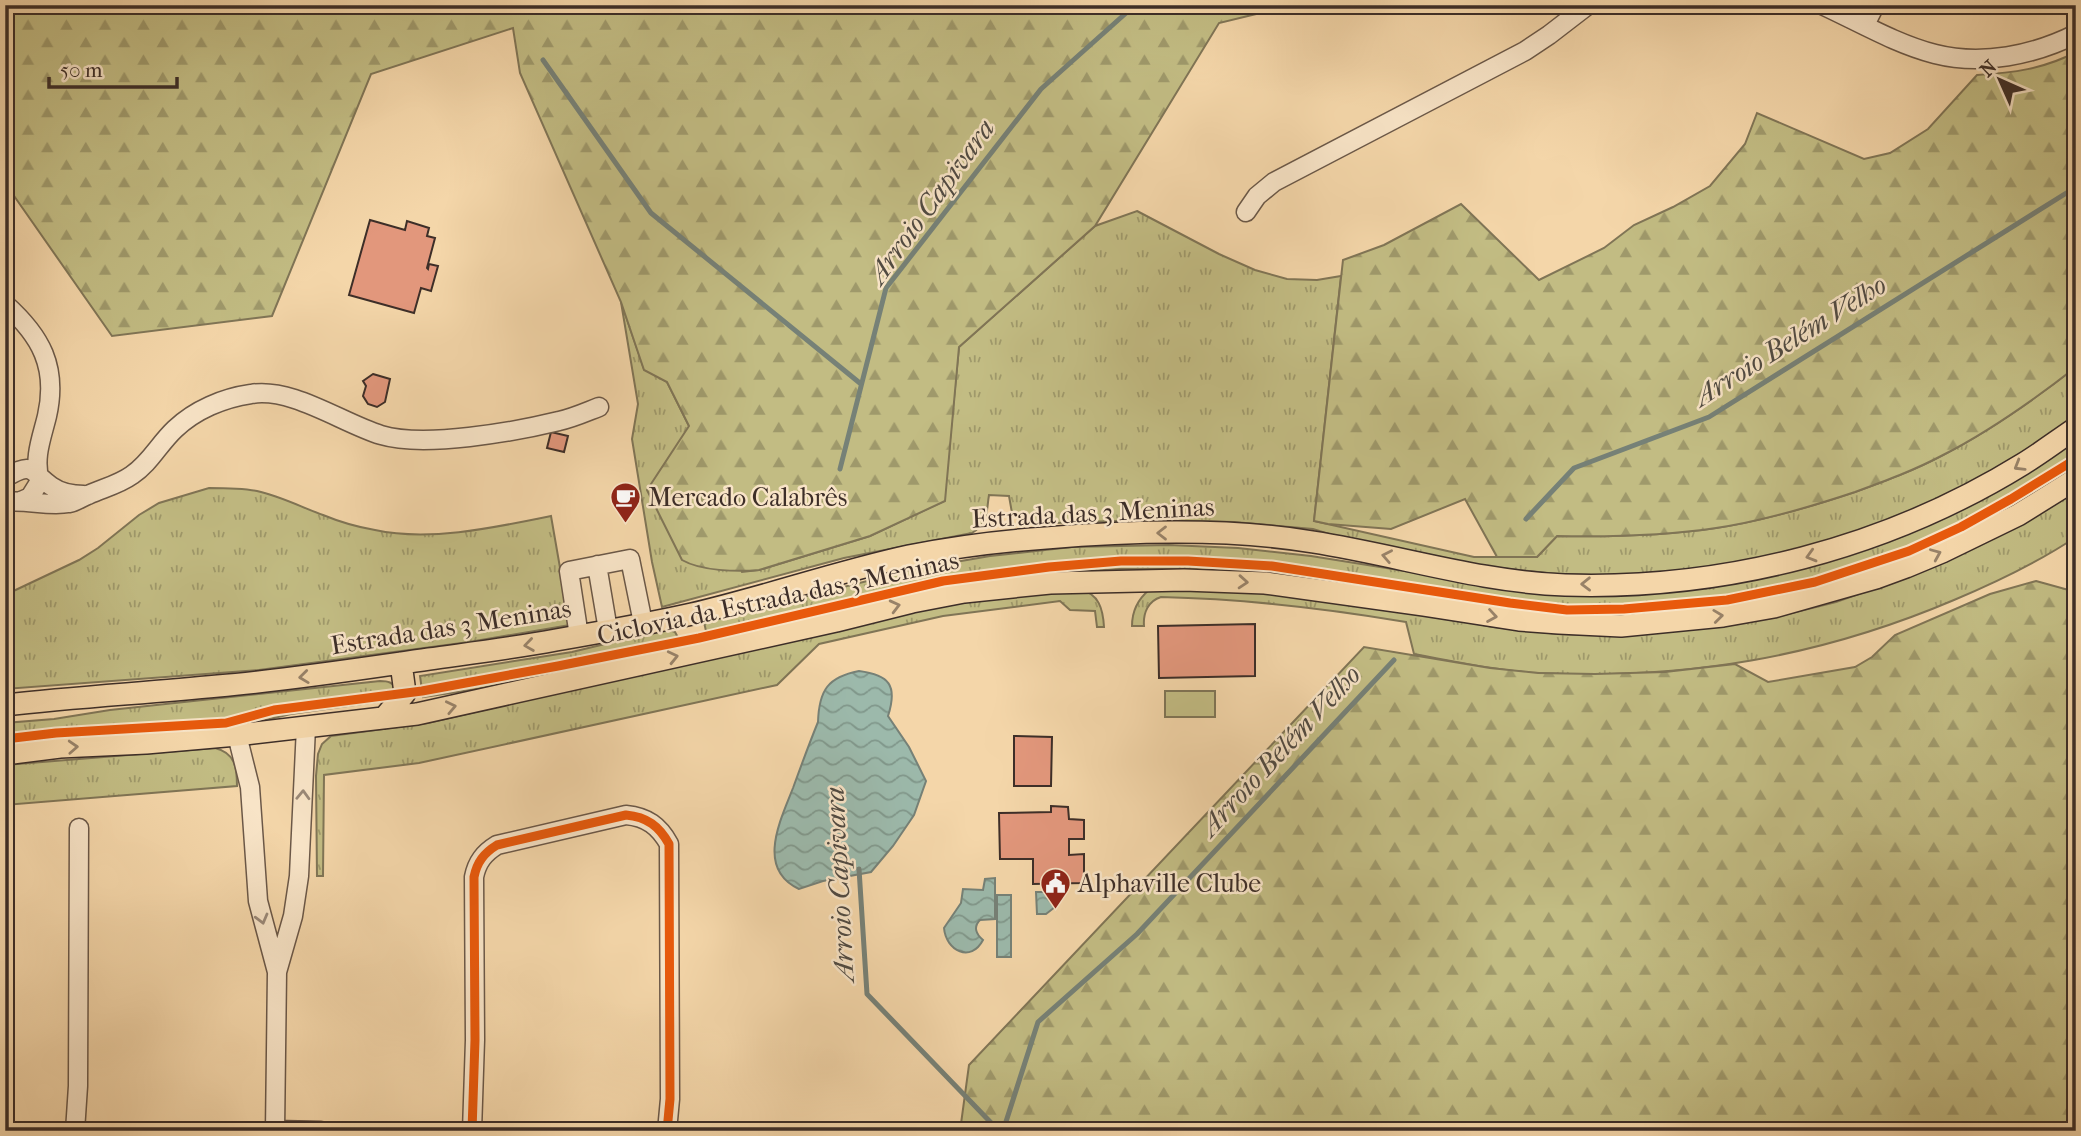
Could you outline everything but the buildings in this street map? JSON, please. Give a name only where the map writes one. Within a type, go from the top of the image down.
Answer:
[{"type":"main road","name":"Estrada das 3 Meninas","points":[[5,705],[311,677],[579,636],[692,614],[908,556],[967,546],[1046,538],[1157,533],[1226,534],[1310,541],[1454,570],[1565,585],[1669,582],[1730,574],[1805,558],[1887,531],[1966,495],[2022,464],[2076,428]]},
{"type":"main road","points":[[5,754],[60,747],[237,735],[417,714],[912,602],[1050,583],[1184,580],[1265,583],[1559,624],[1621,626],[1723,616],[1773,607],[1876,579],[1942,552],[2018,515],[2076,479]]},
{"type":"main road","points":[[692,614],[703,651]]},
{"type":"main road","points":[[384,718],[405,693],[401,663]]},
{"type":"street","points":[[1246,212],[1257,196],[1274,182],[1525,51],[1588,5]]},
{"type":"street","points":[[1822,5],[1918,49],[1938,55],[1970,59],[2031,52],[2076,34]]},
{"type":"street","points":[[1865,25],[1875,5]]},
{"type":"street","points":[[5,304],[33,331],[43,350],[51,383],[47,418],[40,436],[40,481],[30,497],[13,501]]},
{"type":"street","points":[[13,501],[69,503],[117,484],[155,455],[174,430],[207,407],[254,393],[301,401],[383,436],[407,439],[438,440],[495,433],[561,421],[599,407]]},
{"type":"street","points":[[6,477],[40,436]]},
{"type":"street","points":[[6,477],[28,469],[38,473],[58,490],[72,495],[88,495]]},
{"type":"street","points":[[579,636],[569,571],[597,565],[630,559],[643,623]]},
{"type":"street","points":[[597,565],[608,630]]},
{"type":"street","points":[[306,727],[299,876],[293,916],[277,972],[275,1130],[321,1131]]},
{"type":"street","points":[[237,735],[250,787],[258,901],[277,972]]},
{"type":"street","points":[[472,1131],[476,867],[487,851],[497,845],[626,815],[636,816],[656,825],[669,844],[670,1099],[667,1131]]},
{"type":"street","points":[[75,1131],[78,1086],[79,828]]},
{"type":"green space","points":[[5,5],[1293,5],[1219,23],[1095,226],[959,347],[945,501],[870,536],[759,570],[740,571],[709,569],[682,560],[647,490],[689,426],[667,382],[644,370],[621,302],[520,73],[513,28],[371,74],[272,316],[112,336],[5,183]]},
{"type":"green space","points":[[2076,52],[2076,367],[1978,436],[1900,475],[1787,513],[1734,525],[1677,533],[1557,536],[1537,557],[1497,557],[1465,499],[1391,529],[1314,521],[1343,260],[1384,245],[1461,204],[1539,280],[1604,248],[1634,225],[1710,186],[1745,144],[1757,113],[1864,159],[1890,153],[1928,129],[1977,75],[2028,69]]},
{"type":"green space","points":[[1137,211],[1255,270],[1287,279],[1317,280],[1341,276],[1314,521],[1474,557],[1537,557],[1557,536],[1696,531],[1752,522],[1821,503],[1889,479],[1943,455],[2012,414],[2076,367],[2076,418],[2041,442],[1956,491],[1906,514],[1841,538],[1745,563],[1635,576],[1558,574],[1490,567],[1355,542],[1313,529],[1234,522],[1145,520],[1026,524],[1012,513],[1009,496],[989,495],[984,521],[972,533],[844,558],[662,607],[632,439],[638,404],[621,302],[644,369],[667,382],[689,426],[742,572],[759,570],[870,536],[944,501],[959,347],[1095,226]]},
{"type":"green space","points":[[2076,438],[2076,467],[2026,499],[1973,527],[1913,556],[1762,601],[1621,617],[1531,614],[1301,577],[1182,569],[1120,569],[1050,574],[708,640],[704,622],[915,569],[990,556],[1072,547],[1169,545],[1238,548],[1311,556],[1499,586],[1781,572]]},
{"type":"green space","points":[[209,488],[257,491],[329,518],[368,529],[396,533],[463,532],[551,516],[570,625],[469,642],[259,670],[5,689],[5,595],[79,560],[159,503]]},
{"type":"green space","points":[[2076,489],[2076,537],[2001,579],[1904,620],[1853,636],[1802,650],[1699,668],[1594,674],[1540,673],[1477,666],[1414,654],[1406,622],[1253,602],[1161,597],[1147,608],[1144,626],[1132,626],[1136,606],[1149,590],[1216,587],[1405,610],[1493,627],[1558,634],[1594,635],[1776,617],[1836,602],[1887,584]]},
{"type":"green space","points":[[2036,581],[2076,592],[2076,1131],[960,1131],[969,1065],[1364,647],[1490,668],[1538,673],[1665,672],[1735,664],[1768,682],[1855,667],[1872,657],[1895,635],[1990,594]]},
{"type":"green space","points":[[1080,589],[1096,598],[1104,627],[1097,627],[1095,611],[1070,610],[1060,601],[943,616],[819,644],[777,685],[419,763],[324,775],[323,876],[317,876],[318,754],[322,744],[331,736],[428,723],[962,602]]},
{"type":"green space","points":[[667,629],[675,632],[680,641],[679,645],[498,686],[423,697],[420,676],[572,652]]},
{"type":"green space","points":[[390,682],[395,687],[390,700],[291,714],[223,730],[5,746],[5,723]]},
{"type":"green space","points":[[1165,691],[1215,691],[1215,717],[1165,717]]},
{"type":"green space","points":[[215,748],[231,757],[237,786],[5,805],[5,765]]},
{"type":"water","points":[[859,671],[878,675],[888,683],[892,696],[888,716],[909,747],[926,781],[914,815],[871,872],[823,881],[799,889],[786,880],[778,869],[775,843],[778,829],[818,722],[823,693],[833,681]]},
{"type":"water","points":[[995,878],[995,919],[980,920],[976,930],[983,940],[972,951],[954,948],[949,943],[944,928],[961,903],[963,889],[983,890],[985,879]]},
{"type":"water","points":[[1036,892],[1058,892],[1055,907],[1046,914],[1037,914]]},
{"type":"water","points":[[997,895],[1011,895],[1011,957],[997,957]]},
{"type":"waterway","name":"Arroio Capivara","points":[[840,469],[886,288],[1041,89],[1135,5]]},
{"type":"waterway","points":[[543,60],[651,213],[861,384]]},
{"type":"waterway","name":"Arroio Belém Velho","points":[[1526,519],[1574,468],[1709,417],[2076,187]]},
{"type":"waterway","name":"Arroio Belém Velho","points":[[1003,1131],[1038,1022],[1137,934],[1394,660]]},
{"type":"waterway","name":"Arroio Capivara","points":[[859,869],[867,994],[999,1131]]},
{"type":"cycle path","name":"Ciclovia da Estrada das 3 Meninas","points":[[5,739],[56,733],[226,723],[274,710],[422,691],[558,666],[699,638],[943,581],[1121,561],[1188,561],[1272,566],[1567,610],[1624,609],[1727,600],[1815,582],[1909,551],[1961,527],[2076,459]]},
{"type":"cycle path","points":[[472,1131],[475,1040],[474,877],[479,862],[497,845],[626,815],[652,824],[669,844],[670,1099],[667,1131]]},
{"type":"place","name":"Mercado Calabrês","points":[[625,524]]},
{"type":"place","name":"Alphaville Clube","points":[[1055,910]]}]
